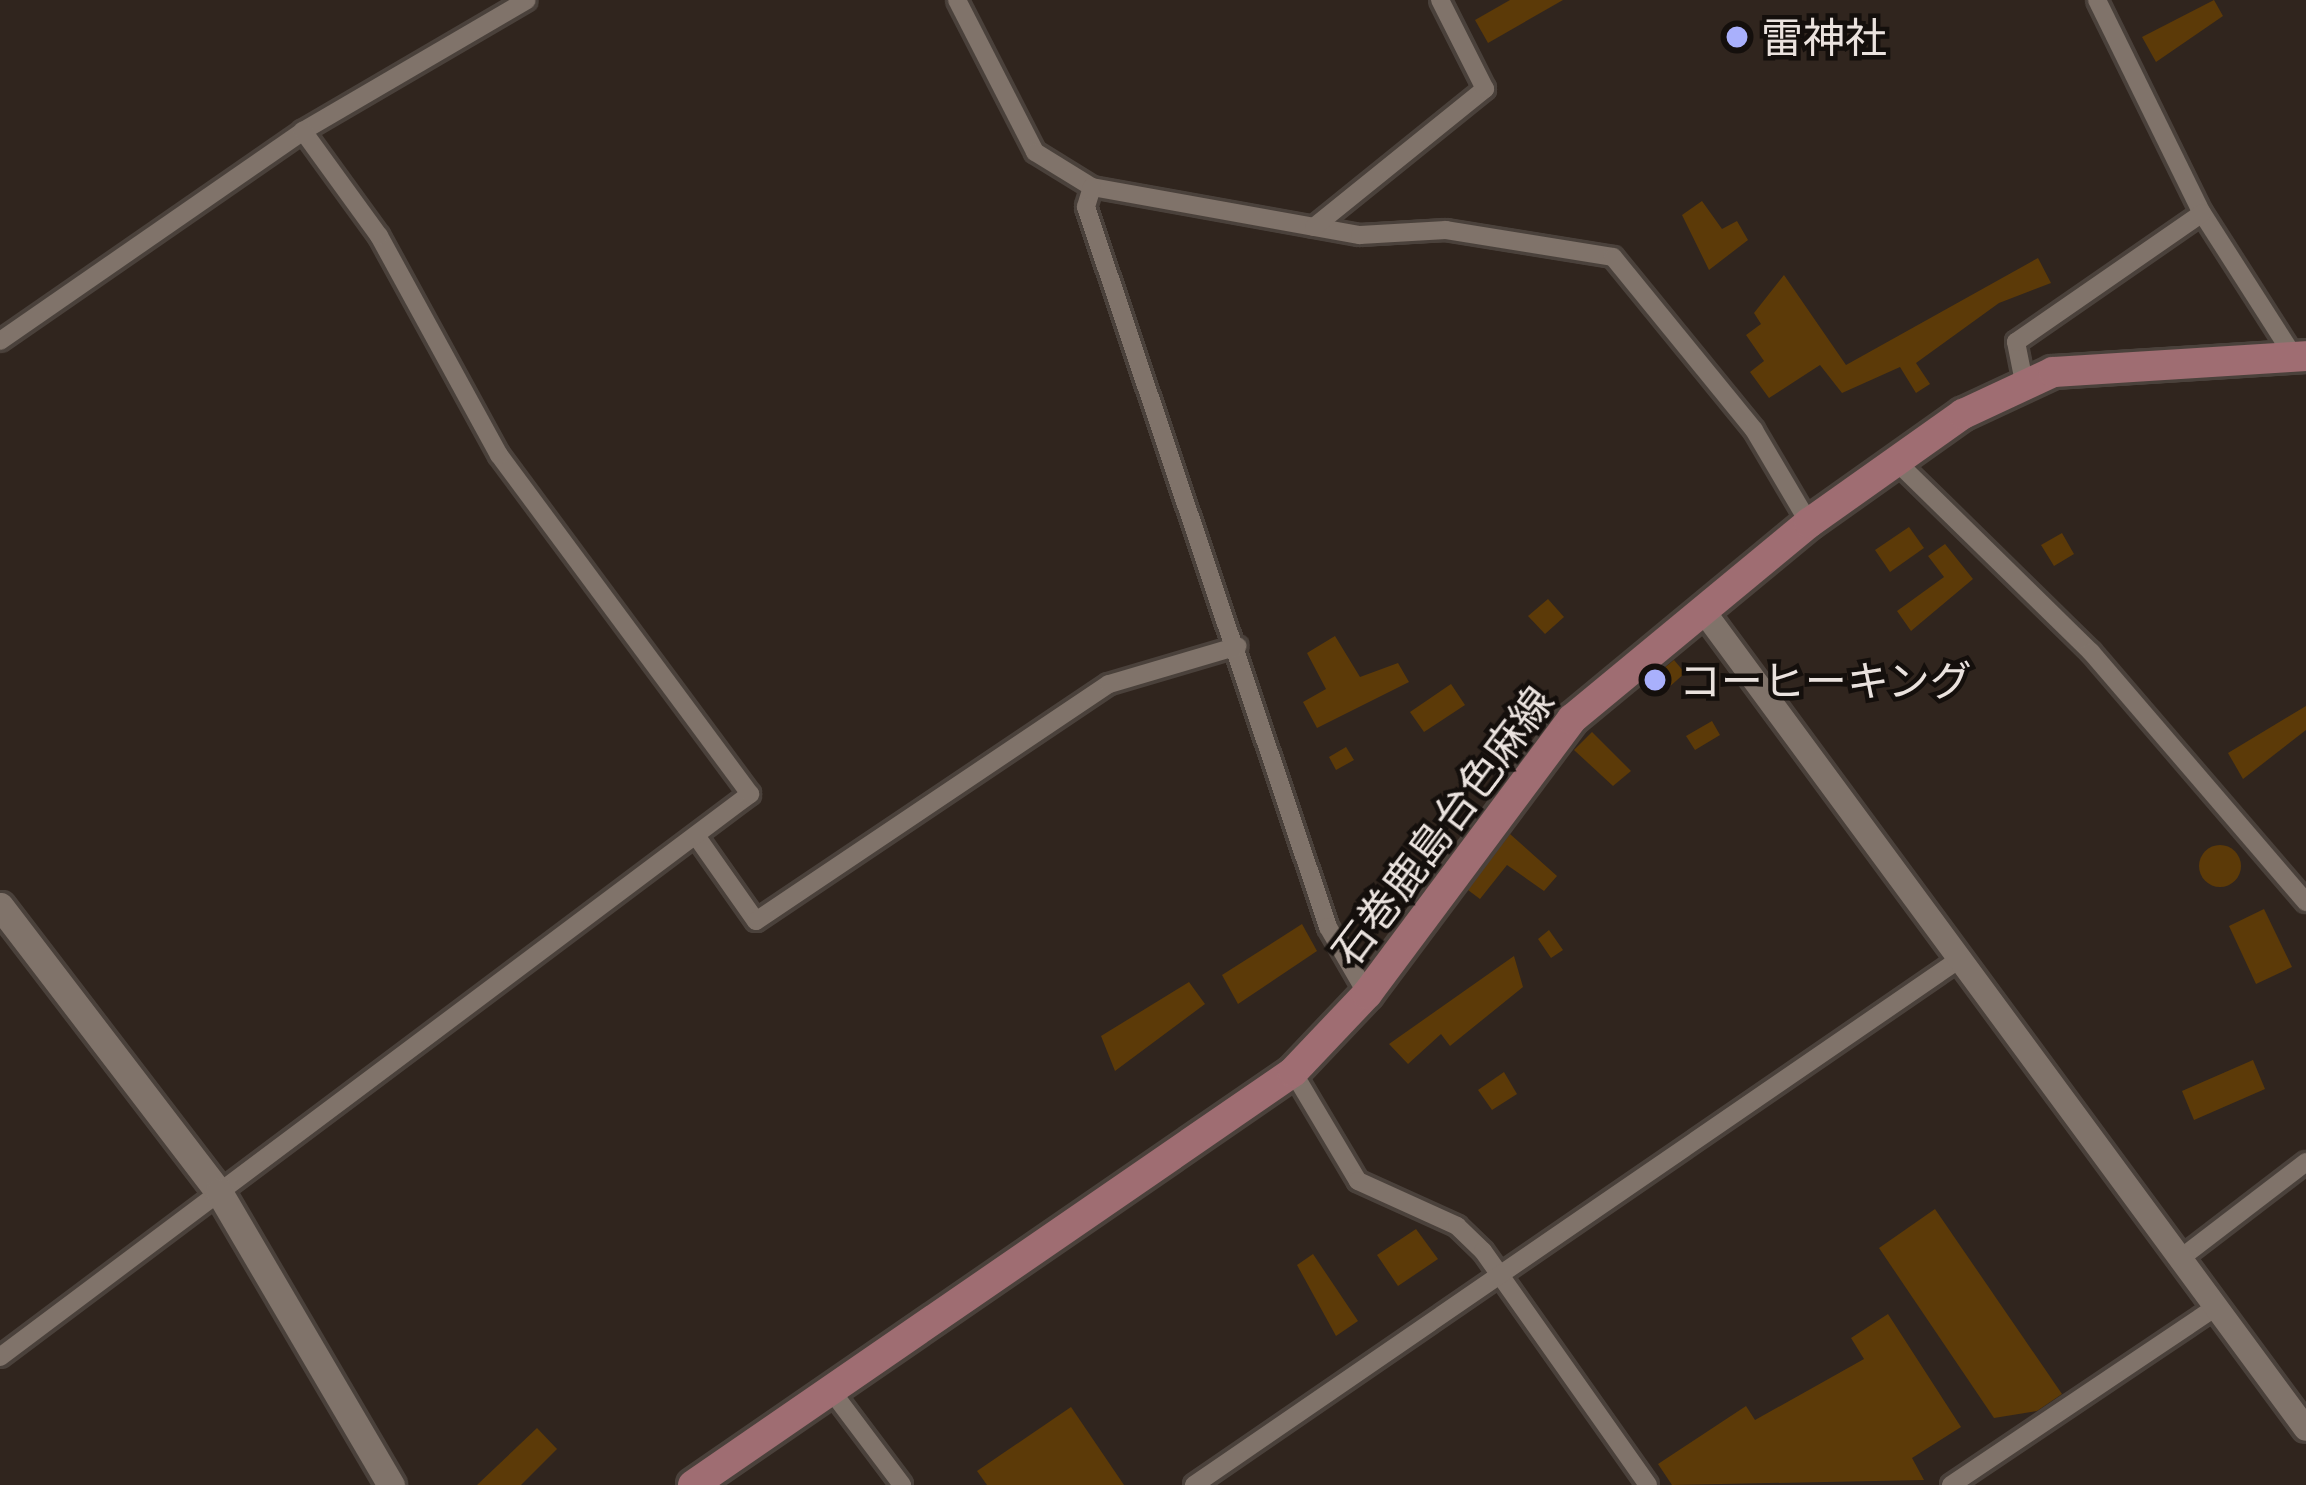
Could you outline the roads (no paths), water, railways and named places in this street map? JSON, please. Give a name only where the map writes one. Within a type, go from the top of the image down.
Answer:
[{"type":"main road","name":"石巻鹿島台色麻線","points":[[693,1485],[1293,1072],[1367,994],[1573,719],[1809,523],[2024,382],[2085,368],[2301,358]]},
{"type":"main road","points":[[0,906],[219,1192],[391,1485]]},
{"type":"street","points":[[0,341],[303,130],[527,0]]},
{"type":"street","points":[[957,0],[1035,152],[1092,187],[1314,227],[1446,230],[1613,257],[1754,430],[1809,523]]},
{"type":"street","points":[[1314,227],[1485,88],[1440,0]]},
{"type":"street","points":[[2096,0],[2202,213],[2301,358]]},
{"type":"street","points":[[0,1357],[698,840],[749,794],[499,455],[379,236],[303,130]]},
{"type":"street","points":[[1092,187],[1086,207],[1238,646],[1328,927],[1367,994]]},
{"type":"street","points":[[2024,382],[2016,343],[2202,213]]},
{"type":"street","points":[[1898,462],[2091,652],[2306,902]]},
{"type":"street","points":[[1702,609],[2306,1429]]},
{"type":"street","points":[[698,840],[756,921],[1109,684],[1238,646]]},
{"type":"street","points":[[1194,1485],[1961,958]]},
{"type":"street","points":[[1293,1072],[1358,1181],[1457,1226],[1501,1275],[1648,1485]]},
{"type":"street","points":[[2181,1258],[2306,1162]]},
{"type":"street","points":[[1951,1485],[2216,1307]]},
{"type":"street","points":[[833,1393],[902,1485]]},
{"type":"place","name":"雷神社","points":[[1737,37]]},
{"type":"place","name":"コーヒーキング","points":[[1655,680]]}]
